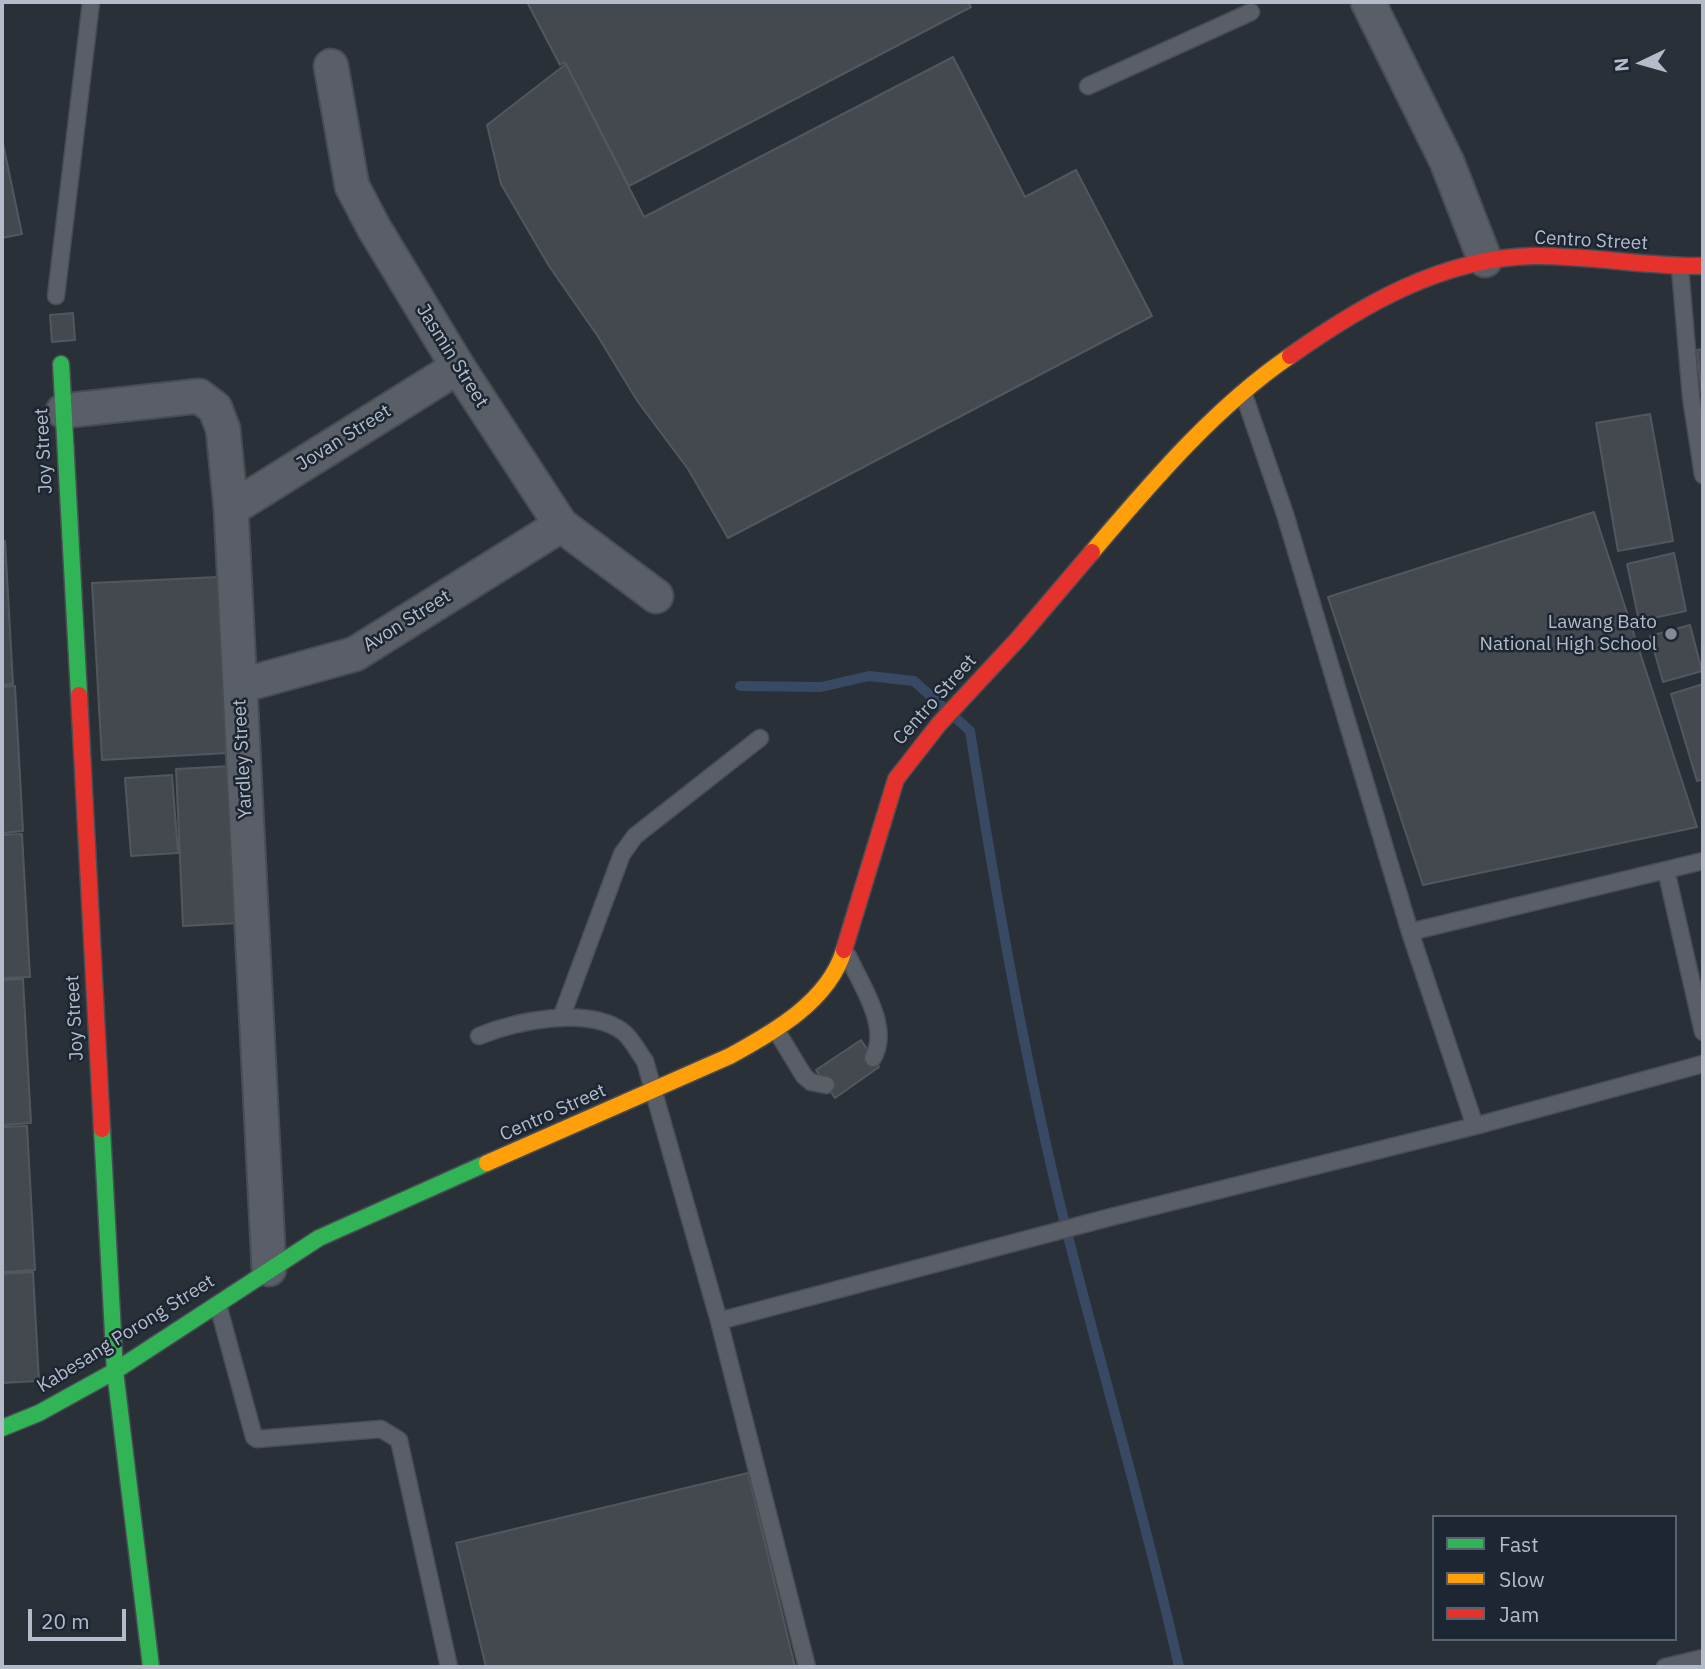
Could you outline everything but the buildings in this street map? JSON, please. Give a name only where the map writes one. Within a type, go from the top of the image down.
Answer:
[{"type":"main road","name":"Centro Street","points":[[269,1269],[319,1238],[730,1056],[776,1030],[823,989],[839,968],[896,779],[914,752],[1016,641],[1110,528],[1244,395],[1292,353],[1342,318],[1393,290],[1485,260],[1561,257],[1680,268],[1703,266]]},
{"type":"main road","name":"Joy Street","points":[[61,364],[115,1371],[151,1667]]},
{"type":"main road","name":"Kabesang Porong Street","points":[[2,1428],[40,1413],[115,1371],[269,1269]]},
{"type":"street","points":[[1368,2],[1447,162],[1485,260]]},
{"type":"street","name":"Jasmin Street","points":[[331,66],[352,186],[374,228],[458,367],[561,525],[656,596]]},
{"type":"street","name":"Jovan Street","points":[[231,509],[458,367]]},
{"type":"street","name":"Yardley Street","points":[[63,411],[199,396],[215,408],[223,429],[231,509],[269,1269]]},
{"type":"street","name":"Avon Street","points":[[240,686],[355,654],[561,525]]},
{"type":"lane","points":[[56,296],[91,2]]},
{"type":"lane","points":[[1088,86],[1251,12]]},
{"type":"lane","points":[[1680,268],[1691,397],[1703,475]]},
{"type":"lane","points":[[1244,395],[1285,514],[1410,932],[1475,1126]]},
{"type":"lane","points":[[561,1018],[622,854],[635,836],[760,738]]},
{"type":"lane","points":[[1410,932],[1703,861]]},
{"type":"lane","points":[[1666,870],[1703,1032]]},
{"type":"lane","points":[[845,948],[878,1025],[880,1039],[873,1058]]},
{"type":"lane","points":[[479,1036],[506,1025],[561,1018],[598,1021],[623,1032],[645,1061],[719,1321],[807,1667]]},
{"type":"lane","points":[[776,1030],[804,1076],[818,1085],[826,1085]]},
{"type":"lane","points":[[719,1321],[1111,1217],[1475,1126],[1703,1064]]},
{"type":"lane","points":[[217,1303],[254,1437],[257,1439],[381,1429],[399,1440],[449,1667]]},
{"type":"lane","points":[[1665,1667],[1703,1658]]},
{"type":"waterway","points":[[740,686],[821,687],[869,676],[914,681],[944,708]]},
{"type":"waterway","points":[[956,718],[970,731],[1033,1084],[1059,1200],[1179,1667]]},
{"type":"traffic: fast","points":[[61,364],[79,695]]},
{"type":"traffic: fast","points":[[102,1129],[115,1371],[151,1667]]},
{"type":"traffic: fast","points":[[2,1428],[39,1413],[115,1371],[319,1238],[487,1163]]},
{"type":"traffic: slow","points":[[1092,552],[1161,473],[1210,423],[1235,399],[1290,356]]},
{"type":"traffic: slow","points":[[487,1163],[730,1056],[764,1036],[813,1000],[837,968],[844,950]]},
{"type":"traffic: jam","points":[[1290,356],[1375,302],[1435,275],[1467,265],[1533,256],[1703,266]]},
{"type":"traffic: jam","points":[[844,950],[896,779],[939,724],[1018,639],[1092,552]]},
{"type":"traffic: jam","points":[[79,695],[102,1129]]},
{"type":"place","name":"Lawang Bato National High School","points":[[1671,634]]}]
